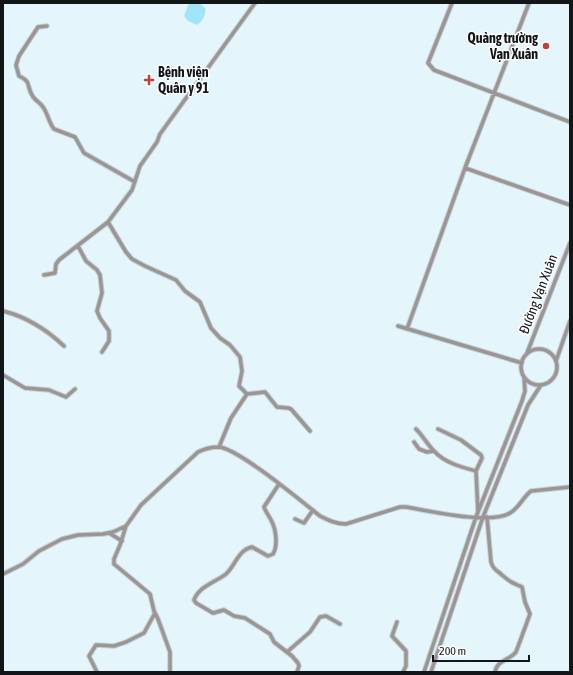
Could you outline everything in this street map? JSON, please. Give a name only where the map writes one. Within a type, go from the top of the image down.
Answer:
[{"type":"street","points":[[44,275],[55,273],[57,262],[108,222],[132,190],[140,166],[157,142],[160,134],[255,3]]},
{"type":"street","points":[[452,3],[428,63],[434,70],[495,92],[570,122]]},
{"type":"street","points":[[407,329],[465,168],[529,3]]},
{"type":"street","points":[[47,26],[38,27],[19,56],[16,65],[19,76],[27,80],[31,95],[41,105],[54,129],[75,137],[84,153],[135,182]]},
{"type":"street","points":[[465,168],[570,205]]},
{"type":"street","points":[[108,222],[126,252],[132,259],[176,280],[187,292],[200,302],[209,325],[238,355],[242,363],[239,386],[247,394]]},
{"type":"street","name":"Đường Vạn Xuân","points":[[528,354],[570,243]]},
{"type":"street","points":[[78,246],[86,261],[97,270],[100,275],[102,293],[98,311],[100,318],[109,331],[109,341],[102,352]]},
{"type":"street","points":[[3,311],[20,316],[49,332],[64,346]]},
{"type":"street","points":[[556,360],[544,350],[532,350],[522,362],[521,370],[528,382],[535,385],[547,384],[555,376],[557,371],[556,360],[570,321]]},
{"type":"street","points":[[398,326],[522,362]]},
{"type":"street","points":[[3,375],[25,388],[49,390],[66,397],[75,389]]},
{"type":"street","points":[[424,672],[476,517],[522,401],[525,391],[524,377]]},
{"type":"street","points":[[432,672],[485,517],[528,405],[542,385]]},
{"type":"street","points":[[219,447],[231,418],[247,394],[265,392],[277,407],[290,408],[310,431]]},
{"type":"street","points":[[416,429],[425,438],[434,451],[449,462],[457,466],[476,471]]},
{"type":"street","points":[[438,429],[461,440],[481,455],[482,458],[476,471],[478,513]]},
{"type":"street","points":[[414,442],[419,449],[427,452],[434,451]]},
{"type":"street","points":[[170,672],[170,652],[153,608],[150,594],[114,564],[114,559],[122,541],[126,526],[141,505],[198,452],[219,447],[238,455],[313,510],[333,522],[342,524],[406,506],[476,517],[509,514],[531,490],[570,487]]},
{"type":"street","points":[[278,484],[264,508],[272,521],[275,530],[276,546],[273,554],[268,556],[254,548],[247,549],[236,559],[227,573],[211,582],[196,596],[194,600],[196,603],[213,614],[223,610],[234,616],[245,618],[270,634],[274,642],[299,664],[297,672]]},
{"type":"street","points":[[295,519],[304,523],[313,510]]},
{"type":"street","points":[[485,517],[493,569],[509,582],[522,587],[525,602],[530,614],[516,652],[498,664],[495,672]]},
{"type":"street","points":[[3,574],[23,564],[39,551],[62,539],[78,535],[108,533],[126,526]]},
{"type":"street","points":[[108,533],[122,541]]},
{"type":"street","points":[[97,672],[89,656],[96,645],[114,646],[144,633],[155,613]]},
{"type":"street","points":[[287,652],[310,632],[318,618],[326,616],[340,624]]},
{"type":"street","points":[[397,622],[392,636],[406,651],[406,666],[403,672]]},
{"type":"water","points":[[189,3],[200,3],[205,8],[204,18],[197,25],[188,21],[184,16]]},
{"type":"place","name":"Quảng trường Vạn Xuân","points":[[546,46]]},
{"type":"place","name":"Bệnh viện Quân y 91","points":[[149,80]]}]
